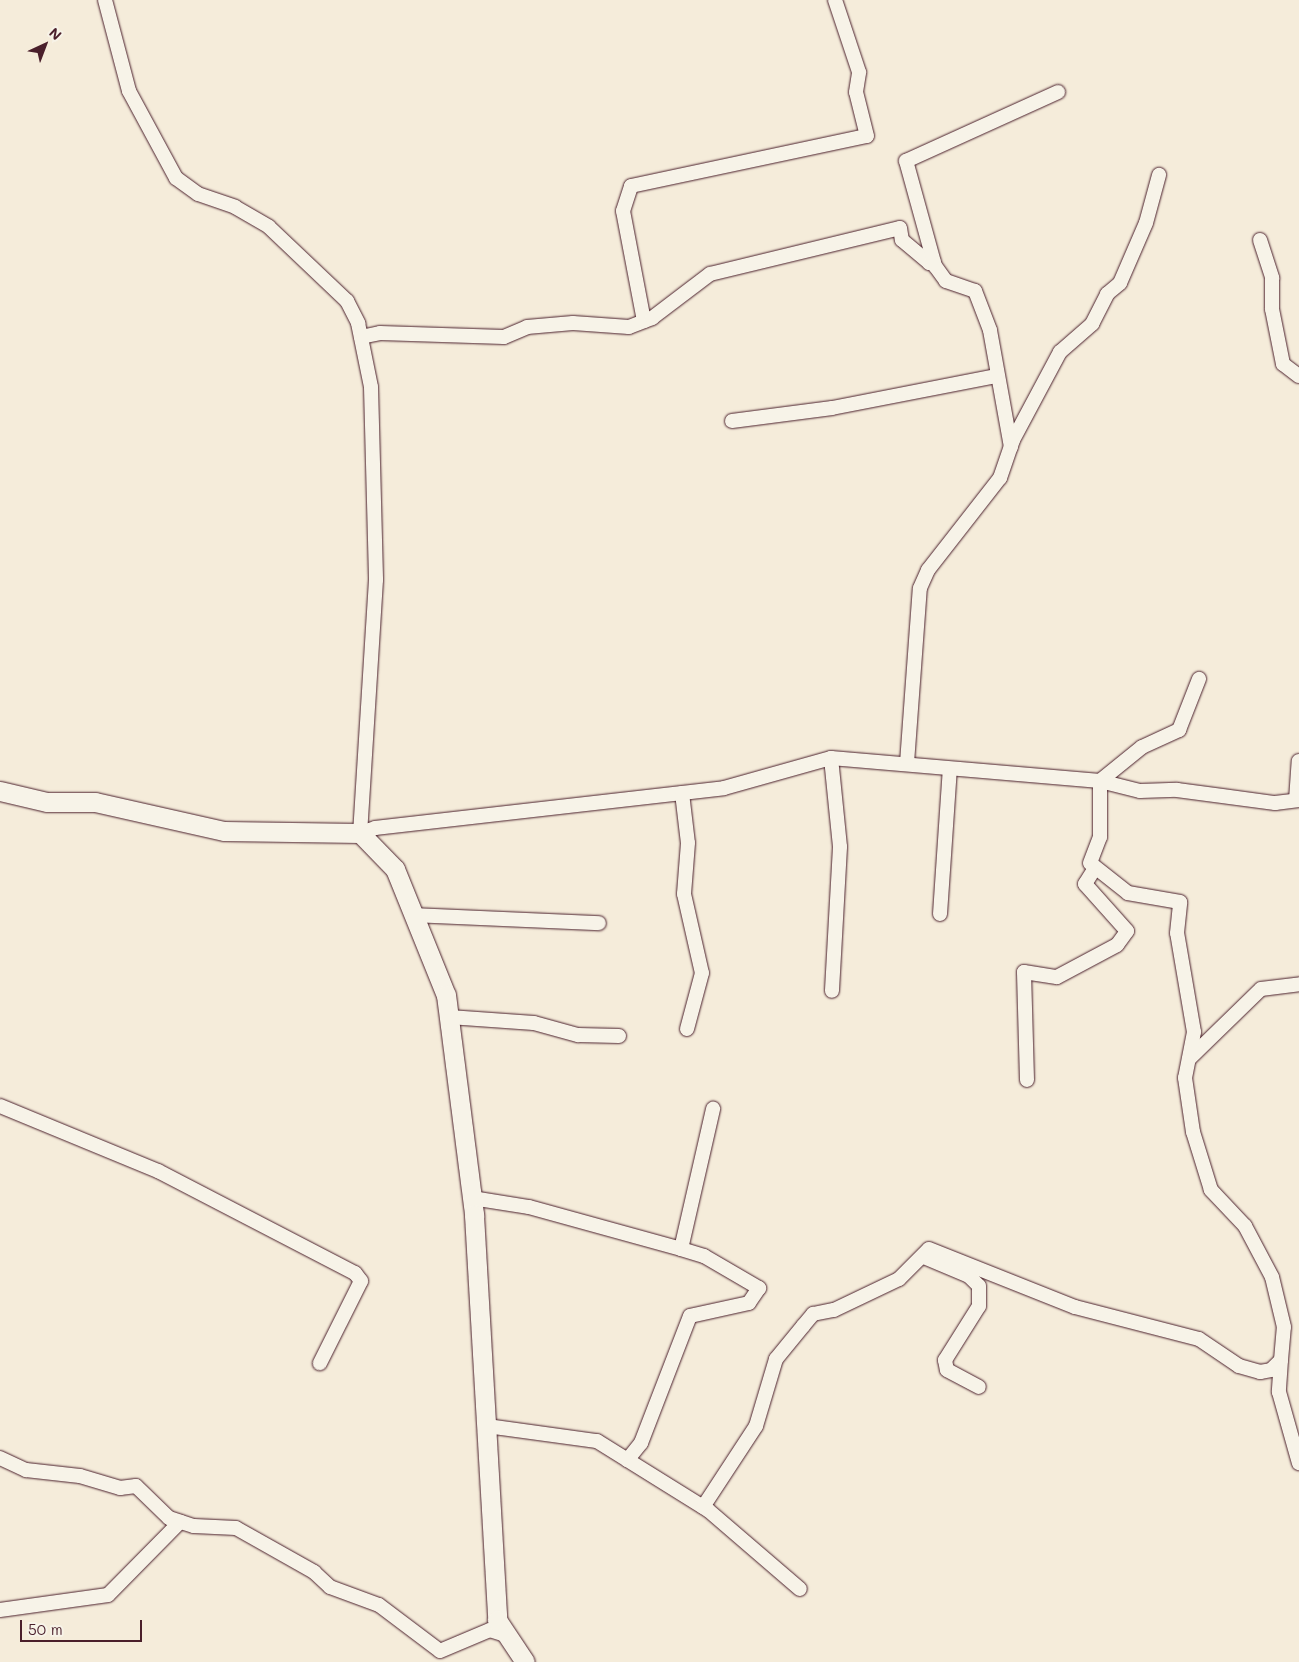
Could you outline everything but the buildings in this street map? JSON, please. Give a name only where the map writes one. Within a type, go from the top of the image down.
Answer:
[{"type":"street","points":[[105,0],[129,91],[176,178],[198,194],[235,207],[269,227],[347,301],[361,337],[370,387],[376,580],[360,833],[395,869],[446,995],[472,1198],[497,1620],[525,1662]]},
{"type":"street","points":[[644,321],[623,211],[631,186],[868,136],[856,92],[859,72],[835,0]]},
{"type":"street","points":[[1011,447],[990,330],[975,291],[946,281],[934,261],[906,161],[1058,92]]},
{"type":"street","points":[[907,763],[920,588],[940,549],[1000,478],[1011,447],[1060,352],[1092,324],[1107,294],[1120,282],[1146,223],[1159,175]]},
{"type":"street","points":[[361,337],[380,333],[504,337],[526,327],[573,322],[629,327],[644,321],[710,274],[900,228],[902,240],[929,263],[934,261]]},
{"type":"street","points":[[1260,240],[1272,278],[1272,309],[1283,364],[1299,376]]},
{"type":"street","points":[[732,421],[832,408],[997,376]]},
{"type":"street","points":[[1100,781],[1142,747],[1178,730],[1199,679]]},
{"type":"street","points":[[0,791],[47,802],[95,802],[224,831],[360,833],[375,828],[682,794],[742,785],[831,758],[1100,781],[1140,791],[1177,790],[1275,803],[1297,800],[1299,760]]},
{"type":"street","points":[[831,758],[840,847],[832,991]]},
{"type":"street","points":[[940,914],[950,769]]},
{"type":"street","points":[[1100,781],[1100,837],[1090,863],[1128,893],[1180,902],[1178,934],[1194,1032],[1185,1078],[1203,1169],[1211,1190],[1258,1246],[1272,1277],[1284,1327],[1279,1392],[1299,1463]]},
{"type":"street","points":[[682,794],[688,843],[684,894],[702,973],[687,1030]]},
{"type":"street","points":[[1027,1080],[1024,972],[1057,977],[1117,945],[1127,931],[1085,884],[1095,868]]},
{"type":"street","points":[[413,915],[599,923]]},
{"type":"street","points":[[1189,1059],[1261,989],[1299,984]]},
{"type":"street","points":[[449,1016],[534,1023],[578,1035],[619,1036]]},
{"type":"street","points":[[0,1106],[158,1171],[355,1273],[361,1282],[320,1363]]},
{"type":"street","points":[[681,1249],[713,1110]]},
{"type":"street","points":[[472,1198],[529,1207],[704,1256],[759,1288],[749,1303],[690,1316],[641,1443],[627,1460]]},
{"type":"street","points":[[703,1507],[756,1426],[776,1359],[802,1326],[813,1314],[834,1310],[899,1279],[924,1257],[929,1249],[1075,1307],[1200,1338],[1239,1366],[1260,1372],[1271,1370],[1281,1360]]},
{"type":"street","points":[[924,1257],[969,1276],[979,1286],[979,1306],[945,1360],[947,1370],[979,1387]]},
{"type":"street","points":[[486,1426],[581,1437],[627,1460],[703,1507],[800,1589]]},
{"type":"street","points":[[0,1458],[26,1470],[80,1476],[120,1488],[136,1486],[169,1518],[180,1522],[236,1528],[314,1572],[330,1586],[379,1605],[440,1652],[490,1630],[508,1636]]},
{"type":"street","points":[[0,1610],[108,1595],[180,1522]]}]
